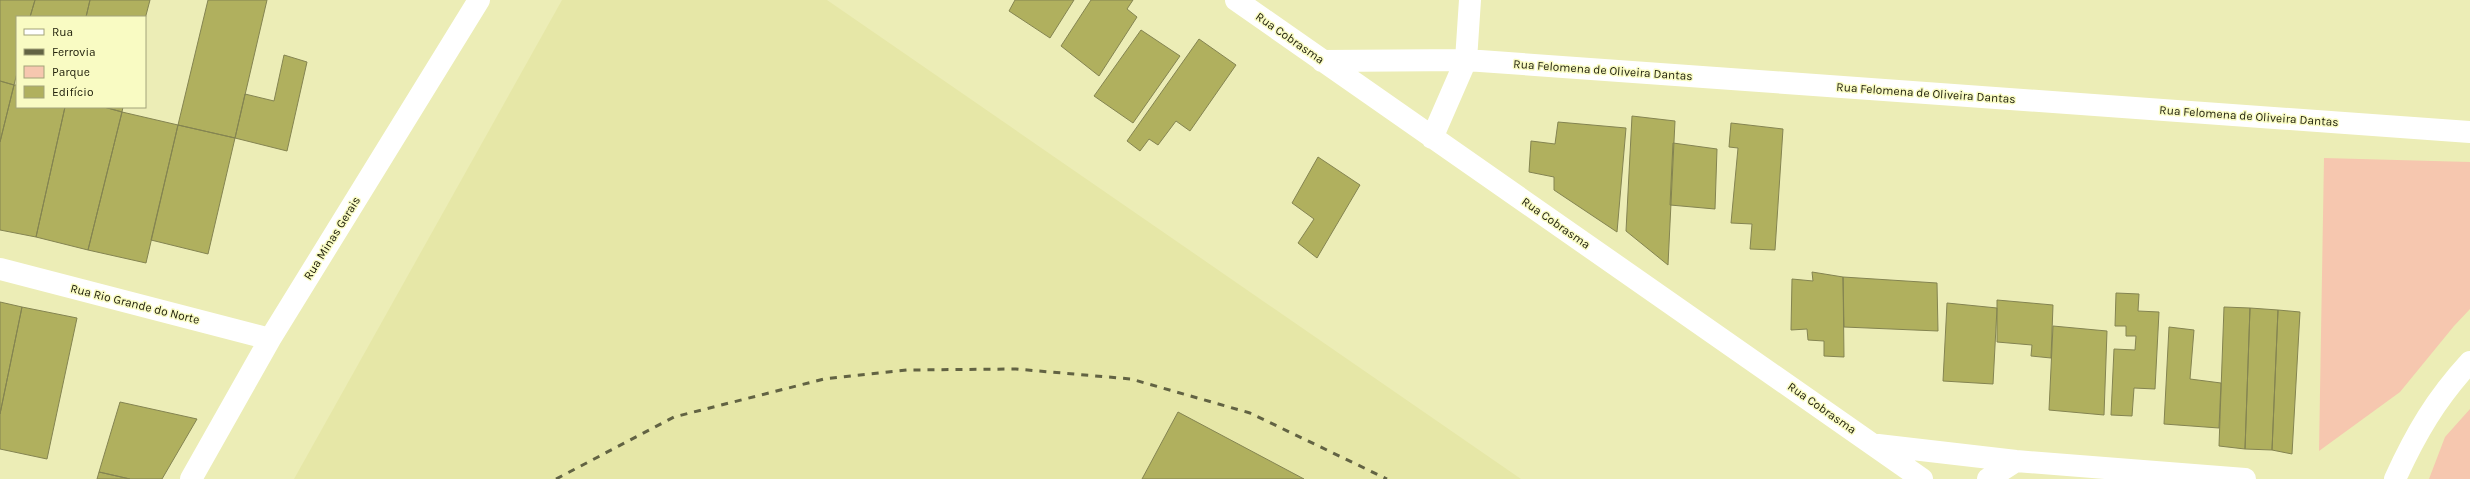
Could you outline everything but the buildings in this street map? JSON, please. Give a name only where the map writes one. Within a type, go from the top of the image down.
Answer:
[{"type":"street","name":"Rua Cobrasma","points":[[1236,0],[1432,138],[1876,445],[1922,479]]},
{"type":"street","points":[[1432,138],[1466,60],[1470,0]]},
{"type":"street","name":"Rua Minas Gerais","points":[[191,479],[270,339],[474,1]]},
{"type":"street","name":"Rua Felomena de Oliveira Dantas","points":[[1322,61],[1466,60],[2470,132]]},
{"type":"street","name":"Rua Rio Grande do Norte","points":[[0,269],[270,339]]},
{"type":"street","points":[[2395,479],[2414,437],[2446,389],[2470,362]]},
{"type":"street","name":"Rua Cobrasma","points":[[1876,445],[2016,461],[2245,479]]},
{"type":"street","points":[[1988,479],[2016,461]]},
{"type":"shaded area","points":[[562,0],[827,0],[1521,479],[294,479]]},
{"type":"green space","points":[[2324,158],[2470,162],[2470,309],[2454,326],[2400,392],[2319,451]]},
{"type":"green space","points":[[2470,409],[2470,479],[2429,479],[2445,437]]},
{"type":"railway","points":[[556,479],[674,417],[824,379],[907,370],[1016,369],[1131,379],[1250,413],[1387,479]]}]
